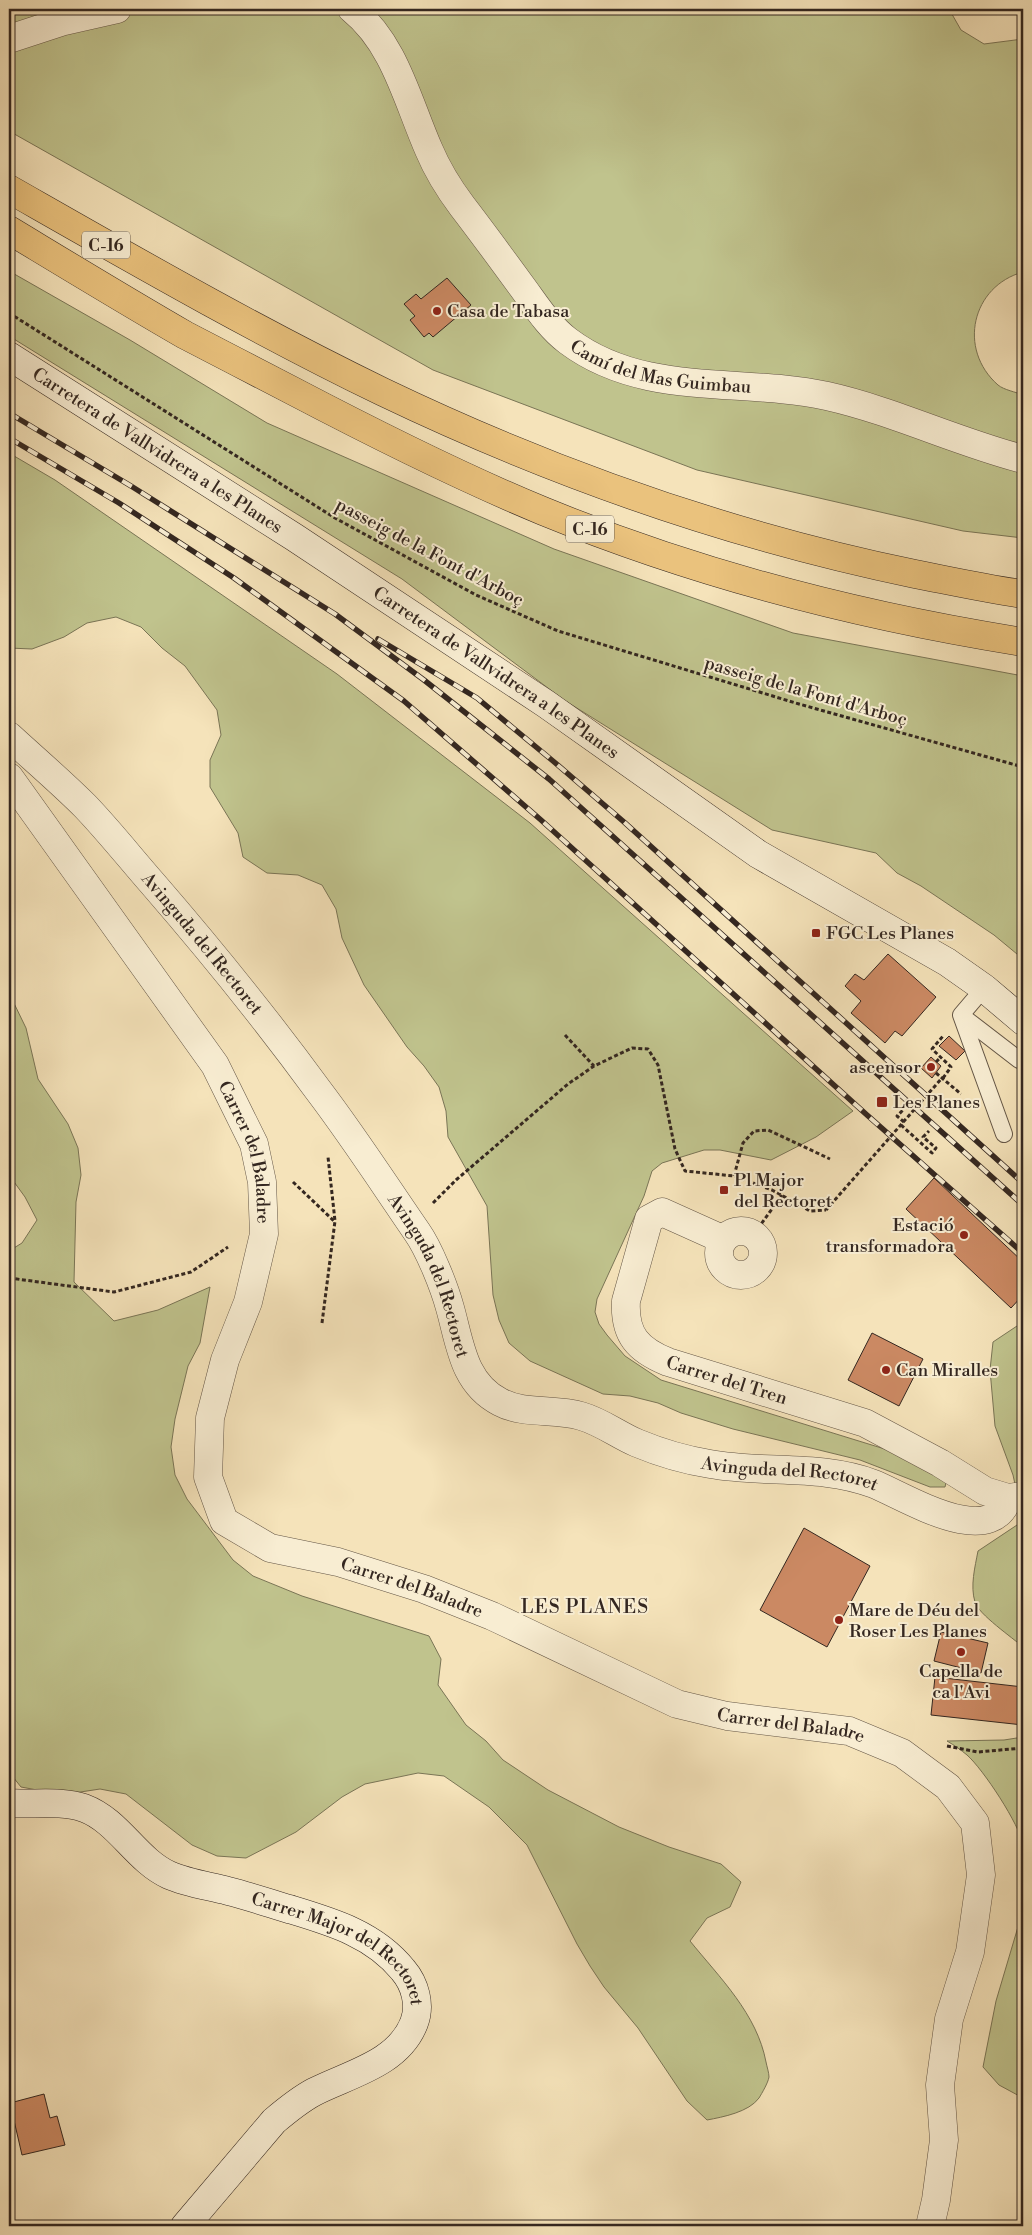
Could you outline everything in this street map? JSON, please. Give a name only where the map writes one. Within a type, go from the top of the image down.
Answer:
[{"type":"highway","name":"C-16","points":[[9,189],[204,300],[383,392],[520,452],[603,485],[709,522],[882,567],[1023,594]]},
{"type":"highway","name":"C-16","points":[[9,230],[185,335],[418,456],[543,511],[631,545],[756,585],[895,618],[1023,642]]},
{"type":"street","points":[[9,39],[64,21],[117,9]]},
{"type":"street","name":"Camí del Mas Guimbau","points":[[352,9],[366,21],[392,58],[430,152],[457,199],[547,321],[568,341],[588,354],[620,368],[648,377],[697,385],[790,390],[827,396],[866,406],[1023,460]]},
{"type":"street","name":"Carretera de Vallvidrera a les Planes","points":[[9,356],[294,537],[546,704],[758,854],[947,962],[984,988],[1023,1021]]},
{"type":"street","name":"Avinguda del Rectoret","points":[[9,736],[86,808],[212,952],[320,1092],[423,1240],[449,1304],[460,1351],[470,1375],[500,1402],[518,1408],[582,1416],[635,1442],[674,1457],[712,1465],[754,1470],[803,1470],[848,1475],[946,1516],[974,1522],[996,1516],[1016,1497]]},
{"type":"street","name":"Carrer del Baladre","points":[[9,776],[215,1065],[254,1144],[262,1182],[264,1234],[248,1302],[225,1360],[210,1418],[208,1477],[224,1521],[270,1548],[338,1562],[433,1592],[492,1616],[677,1704],[727,1716],[849,1731],[902,1753],[948,1787],[975,1823],[981,1875],[970,1952],[949,2019],[940,2085],[944,2140],[936,2200],[930,2226]]},
{"type":"street","name":"Carrer del Tren","points":[[722,1239],[662,1212],[650,1219],[626,1302],[625,1315],[628,1328],[641,1348],[668,1362],[864,1424],[940,1463],[985,1491],[1016,1497]]},
{"type":"street","points":[[738,1230],[754,1234],[760,1240],[763,1256],[755,1270],[740,1275],[732,1274],[720,1262],[718,1255],[722,1239],[738,1230]]},
{"type":"street","name":"Carrer Major del Rectoret","points":[[9,1804],[58,1804],[84,1808],[106,1821],[153,1865],[170,1876],[237,1893],[341,1925],[366,1937],[383,1950],[404,1971],[414,1990],[417,2005],[414,2022],[407,2037],[395,2049],[364,2070],[315,2092],[274,2121],[185,2226]]},
{"type":"lane","points":[[961,1015],[984,988]]},
{"type":"lane","points":[[961,1015],[1019,1060]]},
{"type":"lane","points":[[961,1015],[1004,1134]]},
{"type":"path","name":"passeig de la Font d'Arboç","points":[[9,312],[335,518],[476,596],[558,631],[798,704],[1023,767]]},
{"type":"path","points":[[565,1035],[594,1066]]},
{"type":"path","points":[[408,1219],[436,1202],[456,1180],[568,1084],[594,1066],[632,1048],[648,1048],[658,1065],[675,1149],[685,1171],[734,1176],[782,1195],[810,1212],[826,1210],[942,1078]]},
{"type":"path","points":[[936,1062],[941,1057]]},
{"type":"path","points":[[936,1073],[963,1096]]},
{"type":"path","points":[[904,1109],[897,1116],[932,1153],[936,1148],[923,1137],[928,1130]]},
{"type":"path","points":[[734,1176],[744,1143],[754,1131],[768,1130],[830,1159]]},
{"type":"path","points":[[322,1323],[335,1221],[327,1152]]},
{"type":"path","points":[[754,1234],[782,1195]]},
{"type":"path","points":[[9,1278],[114,1292],[191,1272],[230,1246]]},
{"type":"path","points":[[945,1746],[978,1752],[1023,1748]]},
{"type":"green space","points":[[9,9],[949,9],[961,30],[984,44],[1023,39],[1023,272],[1006,279],[992,290],[982,304],[976,320],[974,337],[977,354],[985,370],[1001,387],[1023,395],[1023,538],[963,531],[697,470],[433,370],[9,131]]},
{"type":"green space","points":[[9,271],[130,340],[267,423],[554,549],[793,633],[1023,676],[1023,959],[994,935],[921,886],[897,873],[876,853],[772,830],[564,700],[402,579],[9,336]]},
{"type":"green space","points":[[9,453],[55,480],[337,674],[530,823],[853,1111],[816,1137],[771,1160],[720,1150],[704,1150],[662,1163],[652,1171],[644,1196],[597,1299],[595,1312],[599,1324],[625,1356],[661,1380],[888,1450],[948,1474],[945,1487],[930,1487],[860,1460],[733,1429],[681,1413],[658,1403],[630,1396],[603,1394],[530,1361],[509,1343],[499,1320],[493,1295],[487,1206],[448,1137],[446,1111],[439,1087],[407,1047],[364,985],[342,938],[336,909],[322,885],[298,875],[267,873],[243,857],[238,833],[210,787],[210,760],[221,735],[217,710],[185,666],[162,648],[141,627],[116,617],[87,623],[64,637],[32,649],[9,648]]},
{"type":"green space","points":[[9,993],[26,1028],[38,1079],[68,1124],[78,1148],[81,1175],[76,1202],[74,1282],[114,1321],[158,1310],[210,1287],[200,1343],[188,1366],[175,1419],[171,1447],[175,1475],[187,1499],[233,1560],[253,1576],[302,1596],[429,1636],[441,1659],[438,1685],[466,1725],[486,1741],[503,1760],[548,1790],[619,1827],[669,1847],[721,1864],[741,1882],[730,1907],[707,1918],[690,1941],[736,1997],[755,2028],[769,2077],[755,2103],[735,2113],[707,2120],[687,2101],[638,2028],[604,1987],[590,1966],[527,1845],[489,1807],[444,1776],[418,1773],[365,1784],[342,1797],[296,1832],[246,1858],[217,1856],[192,1845],[126,1794],[100,1789],[74,1793],[48,1792],[21,1787],[9,1772],[9,1251],[22,1243],[37,1220],[25,1197],[9,1175]]},
{"type":"green space","points":[[1023,1322],[1023,1521],[1013,1475],[995,1426],[990,1370],[993,1342]]},
{"type":"green space","points":[[1023,1521],[1023,1647],[982,1613],[975,1602],[973,1590],[978,1551]]},
{"type":"green space","points":[[1023,1737],[1023,1845],[1008,1811],[982,1772],[967,1755],[947,1741],[1004,1740]]},
{"type":"green space","points":[[1023,1910],[1023,2098],[999,2085],[983,2067],[996,2001]]},
{"type":"building","name":"Casa de Tabasa","points":[[447,278],[471,305],[433,337],[429,333],[424,337],[410,320],[415,316],[404,304],[416,294],[421,299]]},
{"type":"building","points":[[888,954],[936,997],[902,1036],[895,1031],[885,1043],[851,1013],[861,1001],[845,986],[855,974],[864,980]]},
{"type":"building","points":[[949,1036],[965,1051],[956,1060],[939,1046]]},
{"type":"building","name":"ascensor","points":[[931,1057],[941,1066],[932,1078],[921,1068]]},
{"type":"building","name":"Estació transformadora","points":[[934,1178],[1023,1262],[1023,1295],[1011,1308],[906,1209]]},
{"type":"building","name":"Can Miralles","points":[[872,1333],[923,1359],[899,1406],[848,1380]]},
{"type":"building","points":[[804,1528],[870,1566],[827,1647],[760,1610]]},
{"type":"building","name":"Capella de ca l'Avi","points":[[941,1632],[988,1643],[981,1673],[934,1661]]},
{"type":"building","points":[[935,1677],[1023,1687],[1023,1725],[931,1715]]},
{"type":"building","points":[[44,2094],[50,2118],[57,2116],[65,2145],[22,2155],[10,2103]]},
{"type":"railway","points":[[9,413],[131,486],[335,614],[424,680],[549,779],[1023,1205]]},
{"type":"railway","points":[[9,438],[119,503],[234,578],[404,701],[541,820],[867,1115],[1023,1253]]},
{"type":"railway","points":[[378,639],[477,698],[553,761],[624,822],[1023,1183]]},
{"type":"place","name":"Casa de Tabasa","points":[[437,311]]},
{"type":"place","name":"FGC Les Planes","points":[[816,933]]},
{"type":"place","name":"ascensor","points":[[931,1067]]},
{"type":"place","name":"Les Planes","points":[[882,1102]]},
{"type":"place","name":"Pl Major del Rectoret","points":[[724,1190]]},
{"type":"place","name":"Estació transformadora","points":[[964,1235]]},
{"type":"place","name":"Can Miralles","points":[[886,1370]]},
{"type":"place","name":"Mare de Déu del Roser Les Planes","points":[[839,1620]]},
{"type":"place","name":"Capella de ca l'Avi","points":[[961,1652]]},
{"type":"district","name":"LES PLANES","points":[[585,1606]]}]
